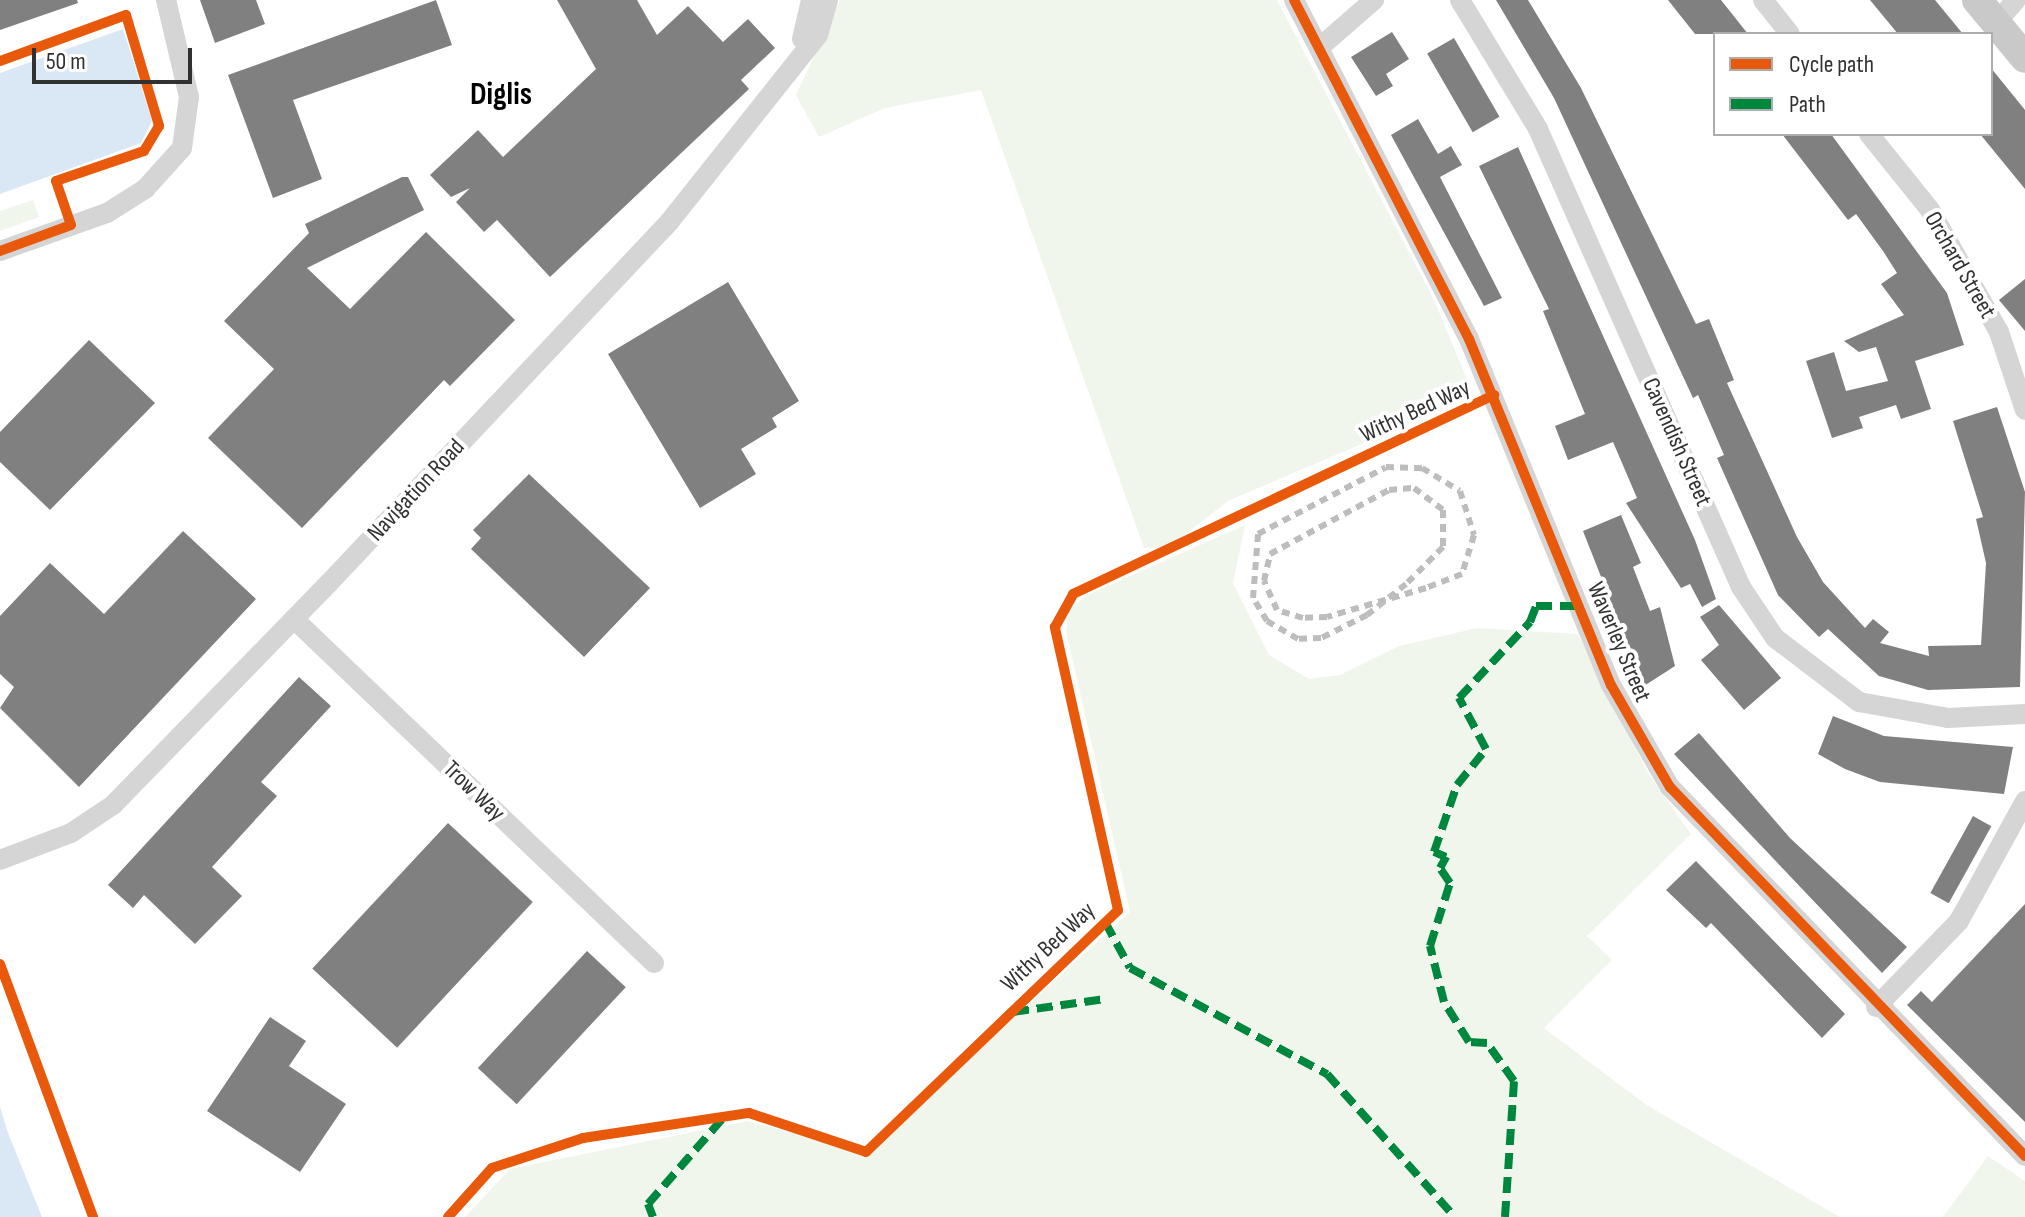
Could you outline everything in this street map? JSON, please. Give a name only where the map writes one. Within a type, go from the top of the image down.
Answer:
[{"type":"main road","points":[[1977,0],[2025,58]]},
{"type":"street","points":[[0,251],[107,213],[145,189],[182,148],[189,97],[166,0]]},
{"type":"street","name":"Navigation Road","points":[[790,69],[811,0]]},
{"type":"street","name":"Navigation Road","points":[[0,860],[71,833],[113,805],[294,619],[670,221],[818,35],[828,0]]},
{"type":"street","name":"Waverley Street","points":[[1294,0],[1469,339],[1611,685],[1670,787],[1876,1007],[2025,1156]]},
{"type":"street","points":[[1320,47],[1374,0]]},
{"type":"street","name":"Cavendish Street","points":[[1460,0],[1538,129],[1741,587],[1775,638],[1859,702],[1948,718],[2025,714]]},
{"type":"street","points":[[1763,0],[1788,32]]},
{"type":"street","points":[[1996,23],[2016,0]]},
{"type":"street","name":"Orchard Street","points":[[1871,136],[1930,210],[2019,359],[2025,410]]},
{"type":"street","name":"Trow Way","points":[[294,619],[654,963]]},
{"type":"street","points":[[1876,1007],[1959,921],[2025,801]]},
{"type":"shaded area","points":[[840,0],[1277,0],[1434,300],[1474,396],[1228,501],[1168,548],[1144,548],[981,90],[885,108],[819,137],[796,95]]},
{"type":"shaded area","points":[[123,29],[152,121],[141,143],[0,194],[0,73]]},
{"type":"shaded area","points":[[33,200],[39,217],[0,231],[0,211]]},
{"type":"shaded area","points":[[1245,525],[1233,583],[1269,655],[1309,679],[1340,675],[1399,646],[1477,628],[1578,634],[1649,775],[1691,834],[1587,936],[1612,960],[1544,1028],[1648,1106],[1840,1217],[465,1217],[510,1169],[747,1121],[866,1152],[1130,912],[1066,631],[1069,611],[1085,596]]},
{"type":"shaded area","points":[[0,1107],[8,1133],[42,1217],[0,1217]]},
{"type":"shaded area","points":[[1988,1156],[2025,1181],[2025,1217],[1943,1217]]},
{"type":"building","points":[[0,0],[77,0],[78,3],[0,30]]},
{"type":"building","points":[[200,0],[256,0],[265,24],[215,43]]},
{"type":"building","points":[[436,0],[452,45],[293,100],[322,179],[273,198],[228,75]]},
{"type":"building","points":[[557,0],[637,0],[657,35],[688,6],[723,42],[748,19],[775,48],[741,80],[749,89],[550,277],[497,220],[484,232],[456,202],[470,188],[451,197],[430,175],[478,130],[503,157],[596,69]]},
{"type":"building","points":[[1496,0],[1528,0],[1581,88],[1696,324],[1709,319],[1734,380],[1727,383],[1797,537],[1823,582],[1865,628],[1873,619],[1889,632],[1880,643],[1929,656],[1928,646],[1981,645],[1986,563],[1976,519],[1983,517],[1953,421],[1997,407],[2025,492],[2020,687],[1928,690],[1879,676],[1828,629],[1819,637],[1778,595],[1717,458],[1724,455],[1698,395],[1693,398],[1554,98]]},
{"type":"building","points":[[1668,0],[1721,0],[1746,32],[1713,32],[1695,34]]},
{"type":"building","points":[[1870,0],[1935,0],[1961,32],[1896,32]]},
{"type":"building","points":[[1392,32],[1409,59],[1386,74],[1393,86],[1376,96],[1351,57]]},
{"type":"building","points":[[1454,38],[1500,117],[1473,132],[1427,54]]},
{"type":"building","points":[[1993,70],[2025,110],[2025,189],[1982,136],[1993,136]]},
{"type":"building","points":[[1418,119],[1438,154],[1451,146],[1462,165],[1440,177],[1502,298],[1484,306],[1391,135]]},
{"type":"building","points":[[1784,136],[1832,136],[1947,293],[1964,345],[1915,361],[1931,409],[1901,419],[1896,405],[1859,417],[1863,428],[1832,438],[1806,361],[1834,352],[1846,391],[1888,381],[1876,347],[1859,352],[1844,341],[1904,315],[1881,284],[1897,273],[1856,214],[1848,220]]},
{"type":"building","points":[[1518,147],[1695,540],[1716,599],[1702,607],[1690,584],[1681,588],[1626,503],[1637,498],[1613,442],[1568,460],[1555,426],[1585,414],[1543,311],[1549,309],[1479,166]]},
{"type":"building","points":[[402,177],[408,177],[424,210],[307,268],[350,309],[426,232],[515,320],[450,386],[444,380],[302,528],[208,438],[274,369],[224,321],[309,233],[305,224]]},
{"type":"building","points":[[2025,279],[2025,331],[1999,300]]},
{"type":"building","points":[[728,282],[799,401],[772,418],[777,427],[741,449],[756,474],[700,508],[608,354]]},
{"type":"building","points":[[89,340],[155,403],[50,510],[0,462],[0,432]]},
{"type":"building","points":[[529,474],[650,588],[584,657],[471,549],[481,538],[473,530]]},
{"type":"building","points":[[1621,515],[1641,563],[1633,567],[1650,611],[1660,607],[1675,666],[1644,686],[1583,531]]},
{"type":"building","points":[[183,531],[256,599],[79,787],[0,708],[14,687],[0,674],[0,616],[50,563],[104,614]]},
{"type":"building","points":[[1719,605],[1781,678],[1744,710],[1701,660],[1719,645],[1700,617]]},
{"type":"building","points":[[299,677],[331,706],[261,782],[277,796],[212,867],[242,896],[195,944],[144,895],[133,908],[108,885]]},
{"type":"building","points":[[1833,716],[1884,736],[2013,747],[2004,794],[1880,782],[1845,769],[1818,754]]},
{"type":"building","points":[[1699,733],[1790,838],[1907,947],[1882,973],[1674,754]]},
{"type":"building","points":[[1973,816],[1991,826],[1949,903],[1930,893]]},
{"type":"building","points":[[448,823],[533,902],[397,1048],[312,969]]},
{"type":"building","points":[[1696,861],[1845,1014],[1822,1038],[1711,923],[1706,928],[1666,890]]},
{"type":"building","points":[[2025,904],[2025,1122],[1907,1005],[1921,991],[1932,1002]]},
{"type":"building","points":[[587,951],[626,987],[517,1104],[478,1068]]},
{"type":"building","points":[[270,1017],[306,1041],[289,1066],[346,1104],[300,1172],[207,1111]]},
{"type":"railway","points":[[1426,588],[1327,617],[1303,618],[1277,610],[1264,581],[1270,554],[1389,490],[1414,488],[1443,510],[1443,547],[1406,584],[1367,615],[1321,638],[1298,639],[1267,621],[1253,598],[1258,534],[1386,467],[1422,468],[1460,491],[1474,535],[1462,574],[1426,588]]},
{"type":"marked path","points":[[1505,1217],[1514,1081],[1487,1043],[1469,1042],[1444,1002],[1430,946],[1450,883],[1440,868],[1446,857],[1434,852],[1457,785],[1486,749],[1459,698],[1530,622],[1536,606],[1580,606]]},
{"type":"marked path","points":[[1105,922],[1130,968],[1327,1074],[1455,1217]]},
{"type":"marked path","points":[[1013,1012],[1105,999]]},
{"type":"marked path","points":[[653,1217],[648,1204],[724,1117]]},
{"type":"cycle path","points":[[1294,0],[1469,339],[1611,685],[1670,787],[2025,1156]]},
{"type":"cycle path","points":[[0,61],[126,15],[159,126],[144,151],[56,181],[71,225],[0,251]]},
{"type":"cycle path","name":"Withy Bed Way","points":[[448,1217],[492,1168],[583,1138],[749,1113],[866,1152],[1118,910],[1055,627],[1073,594],[1494,395]]},
{"type":"cycle path","points":[[0,964],[93,1217]]},
{"type":"district","name":"Diglis","points":[[501,95]]}]
